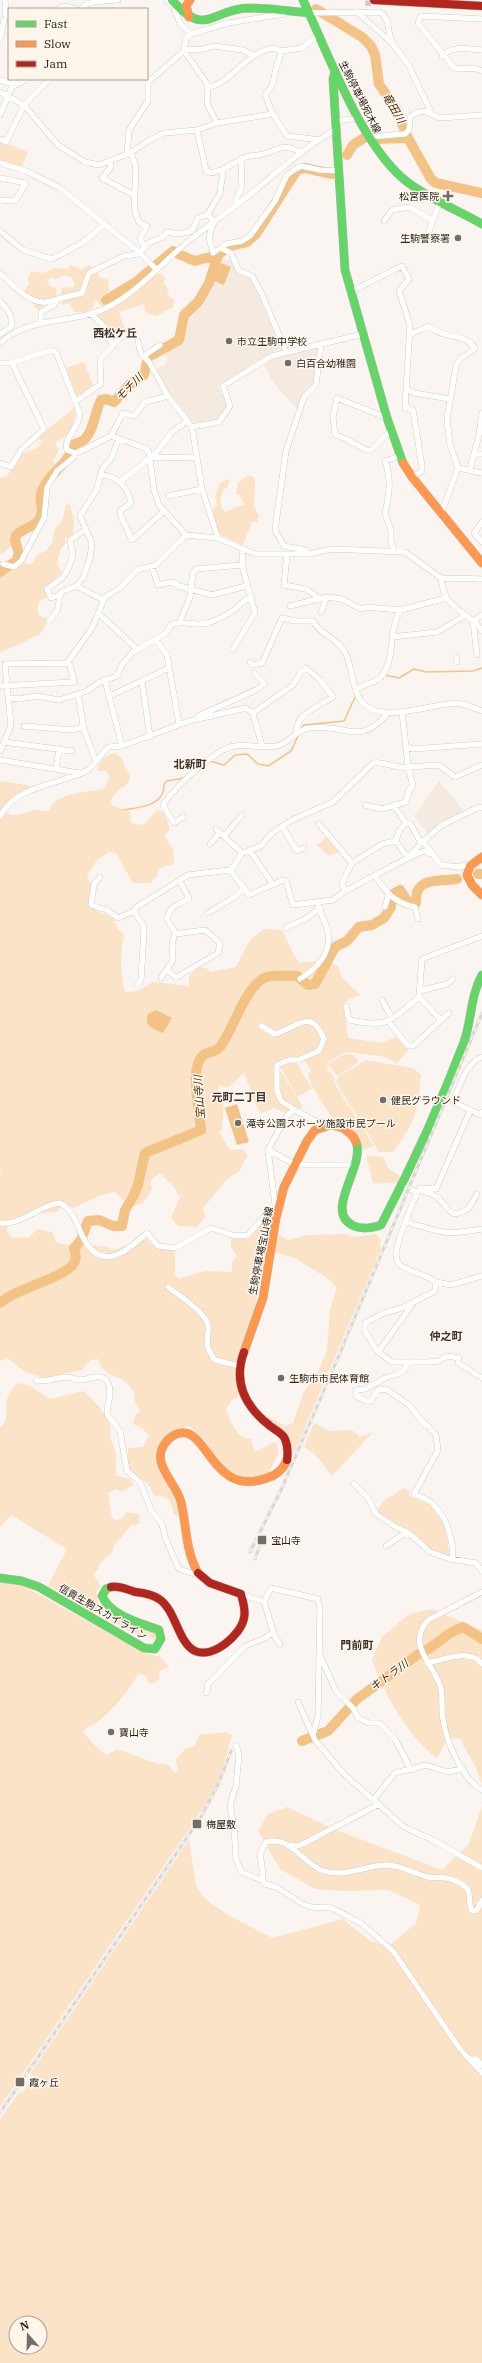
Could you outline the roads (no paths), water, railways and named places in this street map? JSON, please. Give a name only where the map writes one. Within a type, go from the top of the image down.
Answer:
[{"type":"main road","points":[[172,0],[189,18],[206,20],[248,8],[308,13]]},
{"type":"main road","points":[[189,18],[186,9],[190,0]]},
{"type":"main road","name":"生駒停車場宛木線","points":[[303,0],[358,118],[382,158],[410,184],[440,202],[481,221]]},
{"type":"main road","points":[[370,6],[482,6]]},
{"type":"main road","points":[[335,71],[333,79],[336,121],[335,130],[345,270],[387,418],[400,456],[412,477],[482,563]]},
{"type":"main road","points":[[482,857],[473,863],[467,871],[467,878],[482,895]]},
{"type":"main road","points":[[320,1128],[335,1125],[348,1132],[356,1144],[356,1165],[342,1209],[344,1217],[358,1228],[366,1230],[381,1225],[401,1186],[460,1053],[472,1018],[474,989],[482,974]]},
{"type":"main road","name":"生駒停車場宝山寺線","points":[[201,1576],[187,1543],[181,1501],[161,1465],[161,1451],[168,1439],[180,1433],[192,1434],[219,1471],[230,1477],[256,1482],[278,1475],[286,1458],[287,1445],[285,1438],[261,1419],[247,1399],[239,1378],[239,1366],[261,1304],[276,1213],[284,1186],[310,1135],[320,1128]]},
{"type":"main road","points":[[201,1576],[211,1582],[241,1594]]},
{"type":"main road","name":"信貴生駒スカイライン","points":[[0,1578],[22,1581],[39,1587],[144,1648],[151,1649],[155,1649],[160,1644],[161,1639],[159,1630],[115,1611],[103,1602],[102,1596],[106,1589],[117,1586],[158,1598],[169,1609],[188,1644],[193,1650],[200,1653],[207,1653],[218,1647],[236,1633],[242,1624],[245,1611],[241,1594]]},
{"type":"street","points":[[0,39],[5,18],[5,0]]},
{"type":"street","points":[[81,8],[83,4],[90,1],[118,0]]},
{"type":"street","points":[[166,0],[173,6],[180,23],[191,34]]},
{"type":"street","points":[[60,8],[64,6],[71,8]]},
{"type":"street","points":[[308,13],[357,12],[370,6],[383,14],[388,22],[388,34],[392,43]]},
{"type":"street","points":[[217,123],[206,104],[208,88],[184,51],[186,38],[191,34],[228,23],[292,11]]},
{"type":"street","points":[[357,12],[392,43],[412,70],[431,112],[439,118],[482,115]]},
{"type":"street","points":[[482,19],[421,16],[418,23],[420,28],[442,56],[456,70],[477,69],[482,71]]},
{"type":"street","points":[[208,88],[220,84],[253,55],[274,48],[281,51],[302,48],[318,35]]},
{"type":"street","points":[[145,248],[140,238],[148,226],[138,221],[134,210],[136,168],[128,154],[129,130],[148,101],[148,82],[184,51],[214,46],[243,50],[253,55]]},
{"type":"street","points":[[442,56],[449,50],[456,48],[482,50]]},
{"type":"street","points":[[281,51],[280,59],[275,70],[275,84],[265,95],[269,105],[288,136],[320,140]]},
{"type":"street","points":[[0,80],[13,83],[24,80]]},
{"type":"street","points":[[0,138],[6,142],[24,104],[49,80]]},
{"type":"street","points":[[0,114],[9,96],[13,83]]},
{"type":"street","points":[[0,92],[24,104],[48,134],[64,150],[90,164],[110,162],[128,154],[148,140],[164,133],[197,130],[217,123],[274,114]]},
{"type":"street","points":[[264,115],[269,105]]},
{"type":"street","points":[[369,137],[405,134],[409,130],[408,122],[413,115],[419,111],[431,112]]},
{"type":"street","points":[[336,121],[358,118]]},
{"type":"street","points":[[197,130],[206,170],[209,173],[223,171],[242,159],[281,147],[290,148],[302,154]]},
{"type":"street","points":[[0,343],[12,333],[41,323],[91,314],[108,307],[128,294],[155,268],[186,243],[335,130]]},
{"type":"street","points":[[236,205],[236,199],[242,187],[242,159]]},
{"type":"street","points":[[110,162],[111,167],[102,178],[134,195]]},
{"type":"street","points":[[0,164],[26,171],[60,188],[140,253],[155,268]]},
{"type":"street","points":[[208,214],[213,223],[209,237],[213,253],[224,249],[226,244],[242,241],[250,236],[275,201],[287,175],[294,170],[301,166],[320,170],[338,170]]},
{"type":"street","points":[[0,273],[23,294],[38,302],[46,302],[82,293],[90,273],[99,267],[124,256],[140,253],[150,242],[163,238],[168,232],[179,234],[192,231],[198,218],[208,214],[220,193],[223,171]]},
{"type":"street","points":[[0,178],[26,183],[14,201],[0,200]]},
{"type":"street","points":[[427,237],[432,220],[440,202]]},
{"type":"street","points":[[384,221],[392,210],[409,207],[432,220]]},
{"type":"street","points":[[0,234],[23,250],[52,259],[82,243],[104,225]]},
{"type":"street","points":[[224,249],[232,255],[237,268],[252,276],[267,304],[286,352]]},
{"type":"street","points":[[350,292],[403,266],[410,280],[399,291],[410,325],[405,408],[413,410],[422,467],[422,471],[412,477]]},
{"type":"street","points":[[41,323],[41,312],[54,305],[58,299]]},
{"type":"street","points":[[0,302],[10,312],[12,319],[11,327],[0,334]]},
{"type":"street","points":[[91,314],[106,327],[107,337],[114,345]]},
{"type":"street","points":[[409,336],[429,326],[439,334],[460,337],[474,347],[474,352],[458,362],[450,399],[447,419],[450,445],[458,468],[441,514]]},
{"type":"street","points":[[76,402],[101,384],[100,359],[120,337],[132,334]]},
{"type":"street","points":[[192,426],[211,424],[222,418],[230,406],[223,386],[272,356],[363,334]]},
{"type":"street","points":[[138,341],[144,357],[149,362],[168,396],[192,426],[202,489],[218,538]]},
{"type":"street","points":[[309,554],[304,550],[284,546],[275,530],[286,451],[304,397],[316,385],[321,344]]},
{"type":"street","points":[[144,357],[160,345]]},
{"type":"street","points":[[0,363],[12,363],[52,350],[56,352],[76,402],[80,419],[65,445],[68,451],[75,453]]},
{"type":"street","points":[[0,464],[10,467],[21,450],[44,428],[12,363]]},
{"type":"street","points":[[406,388],[414,393],[450,399]]},
{"type":"street","points":[[3,564],[14,567],[21,561],[44,518],[47,488],[57,471],[74,457],[75,453],[111,436],[124,413],[134,416],[145,402],[168,396]]},
{"type":"street","points":[[387,418],[337,398],[333,418],[335,435],[351,440],[362,448],[370,451],[391,430]]},
{"type":"street","points":[[470,469],[475,454],[482,413]]},
{"type":"street","points":[[120,482],[155,454],[172,432],[188,421]]},
{"type":"street","points":[[111,436],[145,448],[151,456],[154,490],[163,512],[186,535],[218,538],[255,554],[309,554],[332,549],[405,552],[440,578],[482,579]]},
{"type":"street","points":[[85,530],[70,540],[73,555],[64,575],[46,589],[51,598],[59,595],[66,589],[76,586],[83,578],[92,550],[92,543],[80,516],[97,489],[100,475],[104,466],[110,459],[119,438]]},
{"type":"street","points":[[475,454],[482,454]]},
{"type":"street","points":[[151,456],[197,458]]},
{"type":"street","points":[[394,551],[391,540],[392,530],[385,514],[390,500],[389,479],[385,462],[400,456]]},
{"type":"street","points":[[458,468],[470,469],[482,473]]},
{"type":"street","points":[[100,475],[109,476],[120,482],[130,499],[130,505],[120,511],[132,540],[163,512]]},
{"type":"street","points":[[168,496],[202,489]]},
{"type":"street","points":[[482,522],[474,533],[482,542]]},
{"type":"street","points":[[67,663],[92,628],[104,600],[109,593],[127,582],[138,570],[144,567],[152,567],[172,550],[186,535]]},
{"type":"street","points":[[233,649],[255,613],[252,598],[246,586],[242,565],[244,550]]},
{"type":"street","points":[[287,554],[284,585],[306,589],[319,598]]},
{"type":"street","points":[[180,621],[192,590],[193,573],[196,569],[242,565]]},
{"type":"street","points":[[152,567],[158,585],[172,582],[178,586],[212,595],[246,586]]},
{"type":"street","points":[[440,578],[443,593],[446,598],[474,621],[482,630]]},
{"type":"street","points":[[76,586],[104,600]]},
{"type":"street","points":[[49,621],[57,610],[59,595]]},
{"type":"street","points":[[290,606],[327,597],[342,599],[361,609],[366,607],[401,610],[446,598]]},
{"type":"street","points":[[321,612],[327,597]]},
{"type":"street","points":[[9,698],[20,699],[43,696],[47,699],[59,700],[78,694],[105,680],[117,676],[122,665],[138,650],[166,633],[171,625],[180,621],[190,624],[209,622],[234,610],[246,599],[252,598]]},
{"type":"street","points":[[356,690],[364,684],[382,677],[389,660],[395,621],[401,610]]},
{"type":"street","points":[[99,614],[138,650]]},
{"type":"street","points":[[392,637],[437,632],[466,614]]},
{"type":"street","points":[[474,621],[482,615]]},
{"type":"street","points":[[250,662],[252,665],[262,663],[282,618],[295,621],[313,621],[317,628],[338,642],[345,651],[356,690],[361,700],[371,709],[389,712],[402,712],[457,703],[482,711]]},
{"type":"street","points":[[474,621],[477,655]]},
{"type":"street","points":[[156,640],[167,654],[179,724]]},
{"type":"street","points":[[0,751],[11,726],[5,664],[67,663]]},
{"type":"street","points":[[0,686],[74,682],[70,665],[67,663]]},
{"type":"street","points":[[110,696],[170,668]]},
{"type":"street","points":[[254,714],[288,689],[306,668],[319,679],[333,697],[302,717],[297,724],[297,732]]},
{"type":"street","points":[[192,720],[258,689],[264,683],[254,672]]},
{"type":"street","points":[[105,680],[122,746]]},
{"type":"street","points":[[142,682],[150,737]]},
{"type":"street","points":[[78,694],[84,727],[96,761]]},
{"type":"street","points":[[0,817],[8,805],[32,790],[87,771],[107,748],[122,746],[150,737],[192,720],[244,708],[254,714],[262,746]]},
{"type":"street","points":[[183,817],[174,823],[164,805],[170,794],[190,778],[209,758],[227,747],[280,745],[297,732],[309,728],[360,733],[372,729],[389,712]]},
{"type":"street","points":[[365,805],[382,809],[406,802],[409,790],[413,786],[408,767],[402,712]]},
{"type":"street","points":[[24,726],[72,730],[84,727]]},
{"type":"street","points":[[4,742],[72,751]]},
{"type":"street","points":[[406,747],[412,749],[482,744]]},
{"type":"street","points":[[56,769],[59,749]]},
{"type":"street","points":[[0,760],[81,773]]},
{"type":"street","points":[[220,833],[242,852],[250,851],[261,846],[273,832],[282,826],[309,810],[328,805],[374,763],[383,763],[398,768],[422,765],[439,765],[455,777],[482,765]]},
{"type":"street","points":[[408,858],[422,842],[442,825],[479,807],[482,808]]},
{"type":"street","points":[[396,809],[406,823],[410,823],[422,842],[441,865],[448,867],[459,867],[473,863]]},
{"type":"street","points":[[210,844],[220,833],[242,815]]},
{"type":"street","points":[[396,841],[399,831],[406,823]]},
{"type":"street","points":[[319,824],[352,863]]},
{"type":"street","points":[[282,826],[296,851],[304,848]]},
{"type":"street","points":[[396,841],[408,858]]},
{"type":"street","points":[[345,891],[342,883],[352,863],[382,844],[396,841]]},
{"type":"street","points":[[250,851],[272,883]]},
{"type":"street","points":[[230,870],[249,895],[272,883],[283,880],[286,882],[293,905],[319,905],[334,900],[345,891],[408,858],[424,851],[432,855]]},
{"type":"street","points":[[100,877],[94,884],[91,905],[107,910],[118,918],[134,911],[136,908],[188,875],[230,870],[242,852]]},
{"type":"street","points":[[375,876],[389,894],[401,904],[415,907],[418,919]]},
{"type":"street","points":[[162,978],[173,960],[172,945],[175,934],[168,921],[168,914],[173,906],[189,898],[179,880]]},
{"type":"street","points":[[208,913],[231,899],[245,888]]},
{"type":"street","points":[[384,907],[389,894]]},
{"type":"street","points":[[286,928],[307,918],[319,905]]},
{"type":"street","points":[[301,978],[313,970],[324,955],[330,942],[319,905]]},
{"type":"street","points":[[134,911],[143,925],[144,930],[141,980],[137,986]]},
{"type":"street","points":[[167,970],[174,977],[177,976],[218,953],[220,942],[205,930],[175,934]]},
{"type":"street","points":[[441,1020],[420,994],[422,959],[482,936]]},
{"type":"street","points":[[346,1006],[349,1020],[375,1025],[391,1020],[420,994],[447,984],[453,979]]},
{"type":"street","points":[[382,1000],[391,1020],[408,1046],[413,1046],[449,1013]]},
{"type":"street","points":[[261,1026],[274,1034],[283,1032],[293,1024],[310,1021],[321,1032],[324,1039],[319,1051],[298,1060],[289,1060],[277,1065],[276,1091],[282,1101],[315,1121],[320,1128]]},
{"type":"street","points":[[482,1057],[475,1060],[465,1075],[453,1102],[481,1115],[482,1112]]},
{"type":"street","points":[[0,1223],[13,1223],[50,1205],[60,1203],[73,1215],[86,1242],[94,1251],[106,1256],[128,1251],[147,1233],[158,1246],[176,1248],[211,1228],[235,1236],[248,1235],[263,1218],[276,1213],[268,1150],[287,1115],[295,1110]]},
{"type":"street","points":[[470,1111],[436,1189],[420,1188],[418,1191],[397,1250],[397,1261],[408,1269],[430,1277],[436,1282],[450,1285],[482,1276]]},
{"type":"street","points":[[268,1150],[296,1164],[356,1165]]},
{"type":"street","points":[[401,1186],[436,1197],[449,1213],[454,1214],[470,1208],[476,1194]]},
{"type":"street","points":[[407,1221],[413,1225],[441,1233],[463,1233],[482,1229]]},
{"type":"street","points":[[436,1282],[435,1291],[402,1308],[375,1317],[365,1323],[365,1331],[378,1352],[392,1362],[439,1360],[447,1356],[458,1361],[482,1378]]},
{"type":"street","points":[[168,1287],[199,1310],[207,1323],[206,1344],[215,1360],[239,1366]]},
{"type":"street","points":[[378,1352],[414,1302]]},
{"type":"street","points":[[408,1362],[401,1372],[385,1378],[365,1389],[356,1390],[356,1396],[366,1401],[371,1401],[378,1390],[386,1389],[409,1405],[436,1435],[438,1450],[414,1494],[433,1503],[447,1523],[453,1548],[453,1559]]},
{"type":"street","points":[[36,1380],[50,1382],[68,1376],[80,1380],[92,1375],[102,1377],[110,1393],[107,1414],[120,1431],[127,1471],[131,1477],[140,1482],[151,1510],[162,1524],[165,1538],[180,1569],[201,1576]]},
{"type":"street","points":[[354,1484],[369,1499],[376,1514],[396,1527],[409,1533],[430,1552],[438,1556],[476,1563],[482,1570]]},
{"type":"street","points":[[386,1546],[409,1533]]},
{"type":"street","points":[[280,1644],[274,1632],[264,1602],[271,1588],[318,1600],[318,1716],[313,1737]]},
{"type":"street","points":[[482,1592],[428,1620],[421,1627],[420,1644],[427,1663],[441,1689],[442,1718],[446,1737],[463,1769],[482,1790]]},
{"type":"street","points":[[241,1594],[264,1602]]},
{"type":"street","points":[[206,1693],[207,1685],[245,1646],[265,1638],[274,1632]]},
{"type":"street","points":[[319,1653],[336,1691],[351,1707],[358,1718],[369,1723],[379,1722],[395,1739],[411,1770]]},
{"type":"street","points":[[427,1663],[468,1655],[478,1659],[482,1664]]},
{"type":"street","points":[[298,1702],[313,1737],[344,1774],[404,1826],[433,1840],[482,1868]]},
{"type":"street","points":[[236,1745],[239,1755],[236,1786],[230,1804],[234,1826],[236,1858],[241,1872],[262,1880],[265,1884],[276,1887],[302,1904],[311,1907],[332,1908],[362,1924],[393,1951],[460,2049],[482,2073]]},
{"type":"street","points":[[374,1799],[393,1775],[426,1765],[447,1772],[463,1769]]},
{"type":"street","points":[[290,1847],[308,1841],[380,1804]]},
{"type":"street","points":[[262,1880],[263,1874],[260,1854],[266,1842],[276,1840],[290,1847],[323,1871],[355,1871],[391,1865],[429,1877],[449,1878],[458,1882],[468,1890],[472,1911],[477,1910],[482,1900]]},
{"type":"street","points":[[470,2059],[476,2059],[482,2065]]},
{"type":"waterway","name":"竜田川","points":[[316,9],[362,37],[371,46],[375,55],[379,84],[396,109],[408,138],[431,179],[436,183],[482,193]]},
{"type":"waterway","name":"モチ川","points":[[347,155],[353,145],[364,138]]},
{"type":"waterway","name":"モチ川","points":[[375,139],[408,138]]},
{"type":"waterway","name":"モチ川","points":[[0,572],[16,561],[19,554],[15,540],[16,535],[35,524],[40,518],[42,510],[42,490],[68,457],[73,445],[81,442],[88,435],[93,425],[101,400],[106,399],[114,402],[129,385],[144,375],[148,357],[179,340],[184,315],[198,302],[209,283],[218,255],[229,246],[247,242],[256,234],[297,170],[305,168],[332,174]]},
{"type":"waterway","points":[[106,300],[136,282],[173,251]]},
{"type":"waterway","points":[[178,254],[195,261],[218,255]]},
{"type":"waterway","points":[[385,675],[399,678],[414,669],[426,672],[473,671],[482,668]]},
{"type":"waterway","points":[[377,683],[383,678]]},
{"type":"waterway","points":[[301,729],[304,725],[344,721],[356,695]]},
{"type":"waterway","points":[[210,761],[224,765],[235,755],[247,754],[258,764],[268,766],[291,751],[298,736]]},
{"type":"waterway","points":[[124,810],[151,804],[161,797],[164,784],[167,781],[184,778]]},
{"type":"waterway","name":"宝山寺川","points":[[0,1303],[17,1292],[53,1277],[71,1267],[76,1258],[74,1248],[81,1240],[88,1221],[99,1220],[113,1226],[122,1226],[125,1210],[138,1185],[145,1153],[201,1130],[196,1086],[198,1064],[203,1055],[217,1050],[220,1047],[225,1040],[240,1008],[259,981],[271,976],[297,976],[308,985],[315,984],[335,947],[347,941],[359,927],[372,925],[384,918],[391,907],[391,899],[393,894],[400,890],[408,902],[416,903],[416,895],[421,886],[430,882],[457,879]]},
{"type":"waterway","name":"キトラ川","points":[[302,1741],[328,1731],[357,1699],[420,1653],[456,1630],[463,1627],[482,1639]]},
{"type":"tunnel","points":[[368,0],[368,6]]},
{"type":"railway","points":[[250,1552],[281,1490],[340,1353],[482,1013]]},
{"type":"railway","points":[[255,1559],[263,1537]]},
{"type":"railway","points":[[0,2113],[201,1817],[218,1785],[231,1751]]},
{"type":"place","name":"松宮医院","points":[[448,196]]},
{"type":"place","name":"生駒警察署","points":[[458,238]]},
{"type":"place","name":"市立生駒中学校","points":[[229,341]]},
{"type":"place","name":"白百合幼稚園","points":[[288,363]]},
{"type":"place","name":"健民グラウンド","points":[[383,1100]]},
{"type":"place","name":"滝寺公園スポーツ施設市民プール","points":[[238,1123]]},
{"type":"place","name":"生駒市市民体育館","points":[[281,1378]]},
{"type":"place","name":"宝山寺","points":[[262,1540]]},
{"type":"place","name":"寶山寺","points":[[111,1732]]},
{"type":"place","name":"梅屋敷","points":[[197,1824]]},
{"type":"place","name":"霞ヶ丘","points":[[20,2082]]},
{"type":"district","name":"西松ケ丘","points":[[115,333]]},
{"type":"district","name":"北新町","points":[[190,764]]},
{"type":"district","name":"元町二丁目","points":[[239,1097]]},
{"type":"district","name":"仲之町","points":[[446,1336]]},
{"type":"district","name":"門前町","points":[[357,1645]]}]
